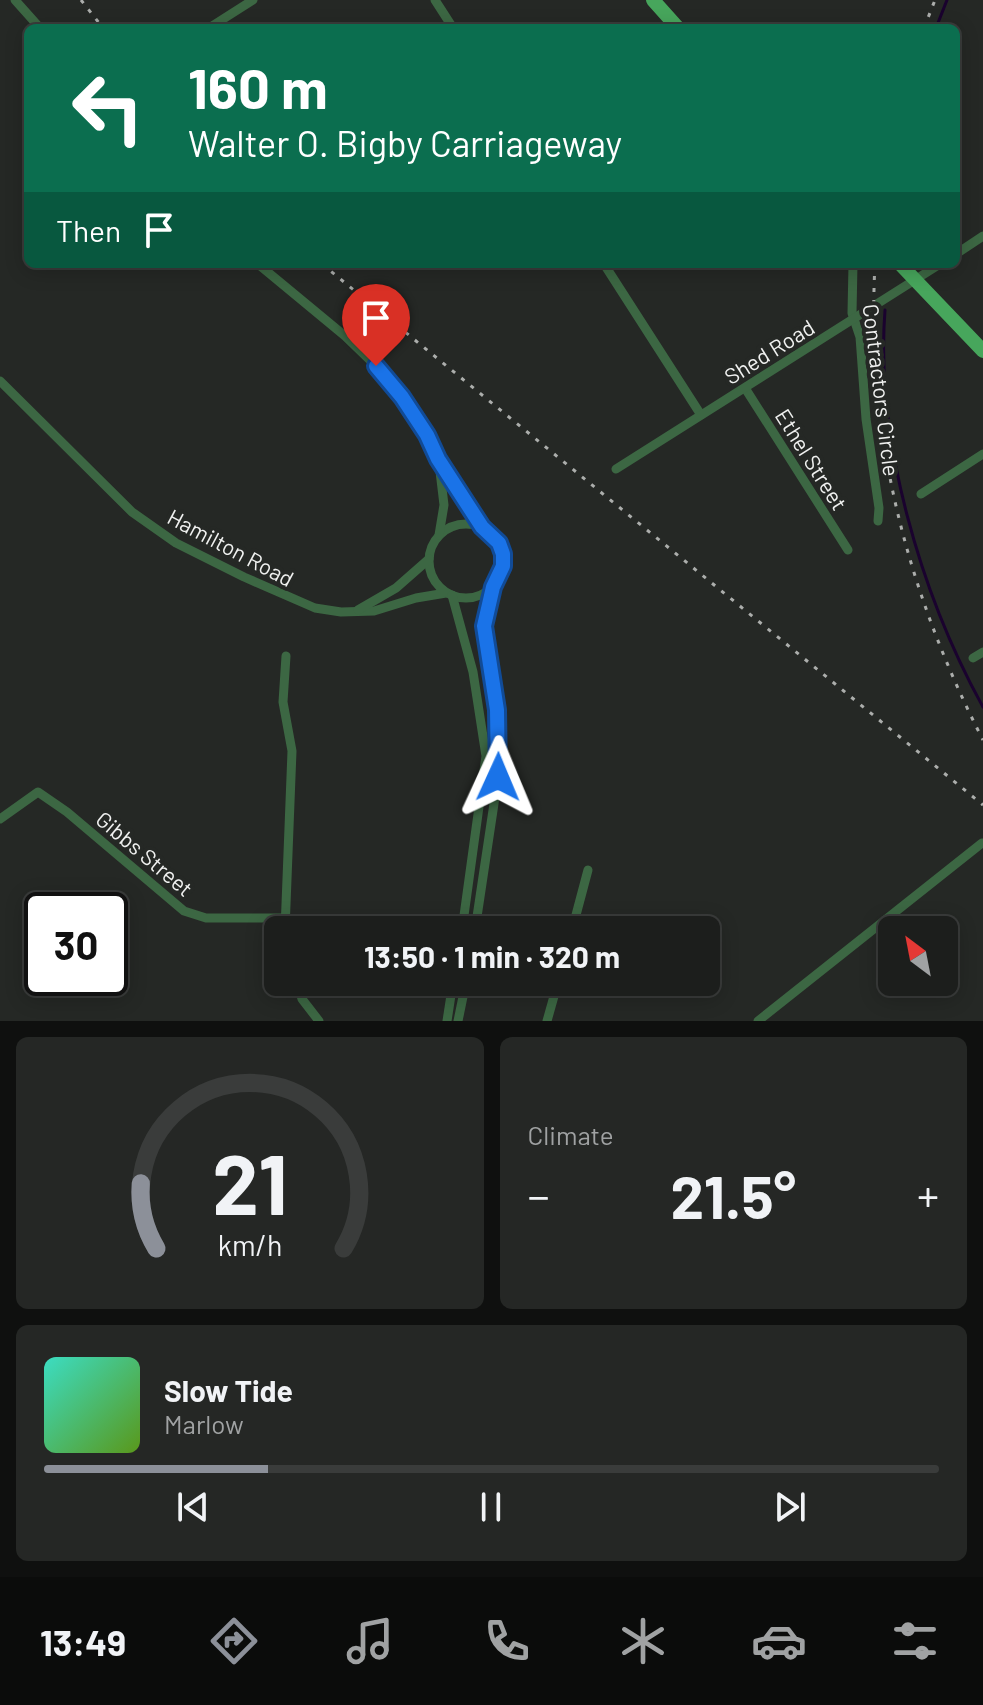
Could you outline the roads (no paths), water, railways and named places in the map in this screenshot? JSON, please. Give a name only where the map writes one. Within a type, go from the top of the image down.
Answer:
[{"type":"main road","points":[[653,0],[674,24]]},
{"type":"main road","points":[[904,268],[983,351]]},
{"type":"street","points":[[15,0],[36,24]]},
{"type":"street","points":[[215,24],[253,0]]},
{"type":"street","points":[[435,0],[450,24]]},
{"type":"street","points":[[960,251],[983,236]]},
{"type":"street","points":[[263,268],[376,366],[402,397],[427,435],[438,459],[482,527],[499,543],[503,554],[503,566],[485,615],[484,638],[497,710],[498,777],[477,916]]},
{"type":"street","points":[[607,268],[701,415]]},
{"type":"street","name":"Contractors Circle","points":[[853,268],[851,306],[860,337],[878,521]]},
{"type":"street","name":"Shed Road","points":[[616,469],[934,268]]},
{"type":"street","name":"Hamilton Road","points":[[0,381],[124,504],[176,543],[244,577],[315,608],[341,612],[374,611],[416,598],[449,594]]},
{"type":"street","name":"Ethel Street","points":[[745,388],[848,550]]},
{"type":"street","points":[[921,494],[983,454]]},
{"type":"street","points":[[438,459],[444,505],[438,537],[429,559],[435,581],[449,594],[473,672],[486,756],[464,916]]},
{"type":"street","points":[[438,537],[458,525],[482,527]]},
{"type":"street","points":[[358,610],[396,588],[429,559]]},
{"type":"street","points":[[449,594],[473,597],[493,587]]},
{"type":"street","points":[[973,658],[983,652]]},
{"type":"street","points":[[284,916],[292,751],[283,702],[286,656]]},
{"type":"street","name":"Gibbs Street","points":[[0,819],[38,792],[67,812],[184,911],[206,918],[264,918]]},
{"type":"street","points":[[758,1021],[982,843]]},
{"type":"street","points":[[576,916],[588,870]]},
{"type":"street","points":[[301,996],[319,1021]]},
{"type":"street","points":[[447,1021],[451,996]]},
{"type":"street","points":[[458,1021],[463,996]]},
{"type":"street","points":[[547,1021],[554,996]]},
{"type":"waterway","points":[[938,24],[947,0]]},
{"type":"waterway","points":[[885,310],[887,411],[907,515],[940,616],[983,707]]},
{"type":"railway","points":[[81,0],[100,24]]},
{"type":"railway","points":[[926,24],[935,0]]},
{"type":"railway","points":[[327,268],[983,805]]},
{"type":"railway","points":[[875,268],[877,389],[897,509],[932,626],[983,740]]}]
